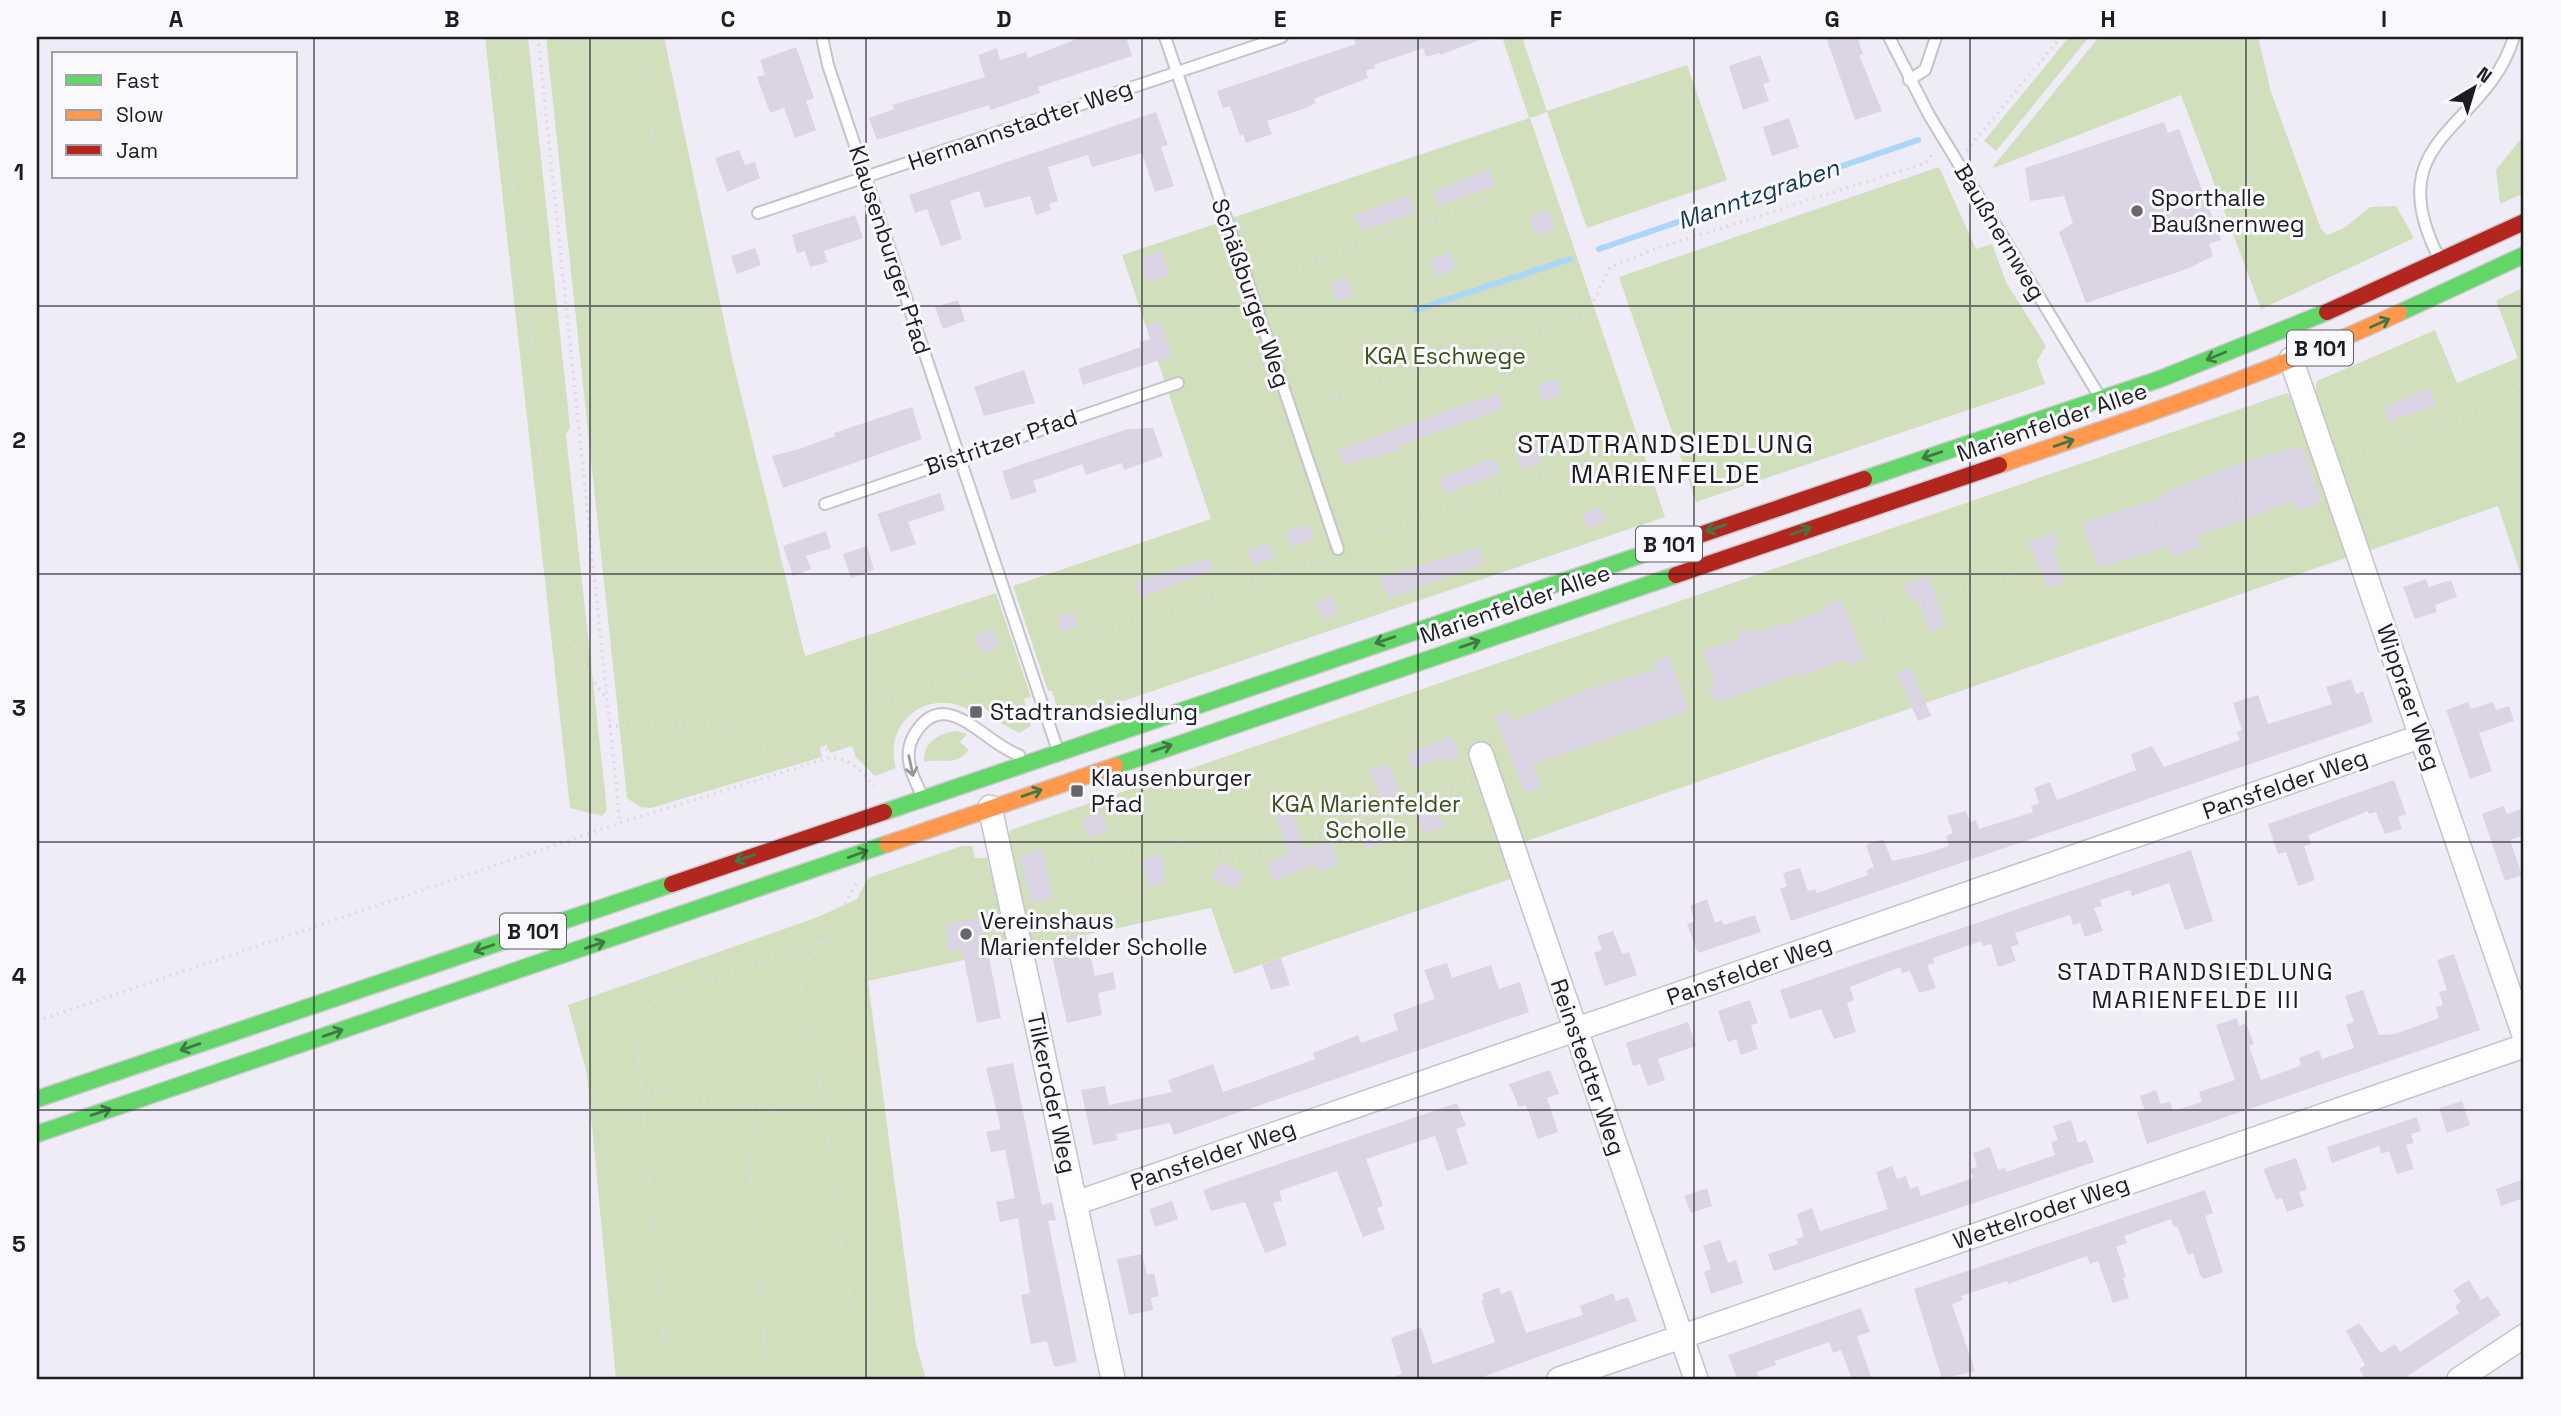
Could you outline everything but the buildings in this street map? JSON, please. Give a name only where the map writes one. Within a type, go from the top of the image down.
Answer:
[{"type":"main road","name":"Marienfelder Allee","points":[[37,1098],[810,835],[934,810],[2106,413],[2285,345],[2441,262],[2524,222]]},
{"type":"main road","name":"Marienfelder Allee","points":[[37,1134],[820,868],[934,810],[985,793],[1032,760],[1063,766],[2106,413],[2160,379],[2420,305],[2524,255]]},
{"type":"street","name":"Wippraer Weg","points":[[2285,345],[2331,467],[2524,1035]]},
{"type":"street","name":"Pansfelder Weg","points":[[1076,1203],[2422,737]]},
{"type":"street","name":"Reinstedter Weg","points":[[1485,764],[1696,1379]]},
{"type":"street","name":"Tilkeroder Weg","points":[[985,793],[1113,1379]]},
{"type":"street","name":"Wettelroder Weg","points":[[1559,1379],[2524,1046]]},
{"type":"street","points":[[2459,1379],[2524,1336]]},
{"type":"lane","name":"Klausenburger Pfad","points":[[822,37],[866,177],[1063,766]]},
{"type":"lane","name":"Schäßburger Weg","points":[[1165,37],[1338,550]]},
{"type":"lane","name":"Hermannstadter Weg","points":[[758,213],[1282,37]]},
{"type":"lane","name":"Baußnernweg","points":[[1889,37],[1909,80],[2106,413]]},
{"type":"lane","points":[[1909,80],[1925,70],[1936,37]]},
{"type":"lane","points":[[2441,262],[2431,243],[2419,184],[2424,160],[2452,125],[2485,92],[2514,37]]},
{"type":"lane","name":"Bistritzer Pfad","points":[[825,504],[1178,383]]},
{"type":"lane","points":[[934,810],[911,774],[908,748],[926,721],[940,714],[957,716],[1011,752],[1032,760]]},
{"type":"path","points":[[495,37],[533,352],[532,384],[555,587],[560,615],[572,650],[606,699]]},
{"type":"path","points":[[538,37],[620,822]]},
{"type":"path","points":[[641,37],[654,146]]},
{"type":"path","points":[[1958,161],[2061,37]]},
{"type":"path","points":[[1329,398],[1587,315],[1610,267],[1655,249],[1926,163],[1939,146]]},
{"type":"path","points":[[1286,271],[1523,188]]},
{"type":"path","points":[[1005,883],[1179,841],[1238,861],[1485,764],[2493,408],[2524,380]]},
{"type":"path","points":[[609,726],[724,725],[735,728],[761,748],[779,753],[826,749],[851,738],[871,705],[1006,662]]},
{"type":"path","points":[[37,1021],[620,822],[828,758],[840,758],[852,764],[877,793]]},
{"type":"path","points":[[860,874],[841,914],[807,960],[801,985],[821,1102],[861,1379]]},
{"type":"path","points":[[667,1379],[636,1026],[643,1009],[660,997],[823,941]]},
{"type":"path","points":[[641,1087],[772,1110],[821,1102]]},
{"type":"path","points":[[768,1379],[749,1165],[756,1123],[772,1110]]},
{"type":"green space","points":[[485,37],[528,37],[570,427],[566,435],[607,810],[602,816],[570,808]]},
{"type":"green space","points":[[546,37],[664,37],[732,358],[805,656],[996,593],[1031,697],[1024,699],[1031,726],[1019,733],[997,721],[980,703],[972,712],[956,705],[926,705],[913,712],[896,736],[896,768],[875,776],[856,757],[852,746],[830,753],[827,745],[820,747],[822,757],[651,808],[640,807],[627,798]]},
{"type":"green space","name":"KGA Eschwege","points":[[1502,37],[1522,37],[1547,111],[1687,65],[1727,180],[1587,228],[1547,112],[1530,118],[1665,517],[1067,720],[1058,711],[1052,691],[1048,691],[1013,586],[1211,519],[1122,255],[1221,222],[1310,485],[1321,482],[1232,218],[1529,118]]},
{"type":"green space","points":[[2069,37],[2089,37],[1996,151],[1984,141]]},
{"type":"green space","points":[[2099,37],[2258,37],[2271,92],[2321,229],[2327,235],[2344,228],[2370,207],[2396,206],[2414,238],[2261,309],[2181,95],[1991,169]]},
{"type":"green space","points":[[2524,135],[2524,193],[2500,204],[2496,170]]},
{"type":"green space","points":[[1939,167],[1976,249],[1992,244],[2006,282],[2046,346],[2037,361],[2045,384],[1696,502],[1619,277]]},
{"type":"green space","points":[[2524,287],[2524,584],[2498,506],[2368,551],[2315,392],[2317,381],[2435,330],[2457,383],[2518,358],[2496,301]]},
{"type":"green space","name":"KGA Marienfelder Scholle","points":[[2287,393],[2297,401],[2351,556],[1521,843],[1487,744],[1470,751],[1513,878],[1234,974],[1211,908],[1029,947],[1006,840],[1011,830]]},
{"type":"green space","points":[[956,731],[967,734],[960,742],[969,750],[964,755],[954,760],[924,762],[926,749],[933,740]]},
{"type":"green space","points":[[962,846],[972,846],[975,858],[987,858],[1010,950],[868,981],[916,1344],[926,1379],[616,1379],[587,1074],[568,1005],[818,917],[857,899],[868,878]]},
{"type":"waterway","name":"Manntzgraben","points":[[1599,249],[1918,140]]},
{"type":"waterway","name":"Manntzgraben","points":[[1416,310],[1570,259]]},
{"type":"traffic: fast","points":[[2399,313],[2524,255]]},
{"type":"traffic: fast","points":[[1864,479],[2160,379],[2327,312]]},
{"type":"traffic: fast","points":[[884,812],[1682,541]]},
{"type":"traffic: fast","points":[[1115,766],[1676,575]]},
{"type":"traffic: fast","points":[[37,1134],[887,844]]},
{"type":"traffic: fast","points":[[37,1099],[672,884]]},
{"type":"traffic: slow","points":[[1999,465],[2151,413],[2301,356],[2399,313]]},
{"type":"traffic: slow","points":[[887,844],[1115,766]]},
{"type":"traffic: jam","points":[[2327,312],[2524,222]]},
{"type":"traffic: jam","points":[[1676,575],[1999,465]]},
{"type":"traffic: jam","points":[[1682,541],[1864,479]]},
{"type":"traffic: jam","points":[[672,884],[884,812]]},
{"type":"place","name":"Sporthalle Baußnernweg","points":[[2137,211]]},
{"type":"place","name":"Stadtrandsiedlung","points":[[976,712]]},
{"type":"place","name":"Klausenburger Pfad","points":[[1077,791]]},
{"type":"place","name":"Vereinshaus Marienfelder Scholle","points":[[966,934]]},
{"type":"district","name":"STADTRANDSIEDLUNG MARIENFELDE","points":[[1666,459]]},
{"type":"district","name":"STADTRANDSIEDLUNG MARIENFELDE III","points":[[2196,985]]}]
